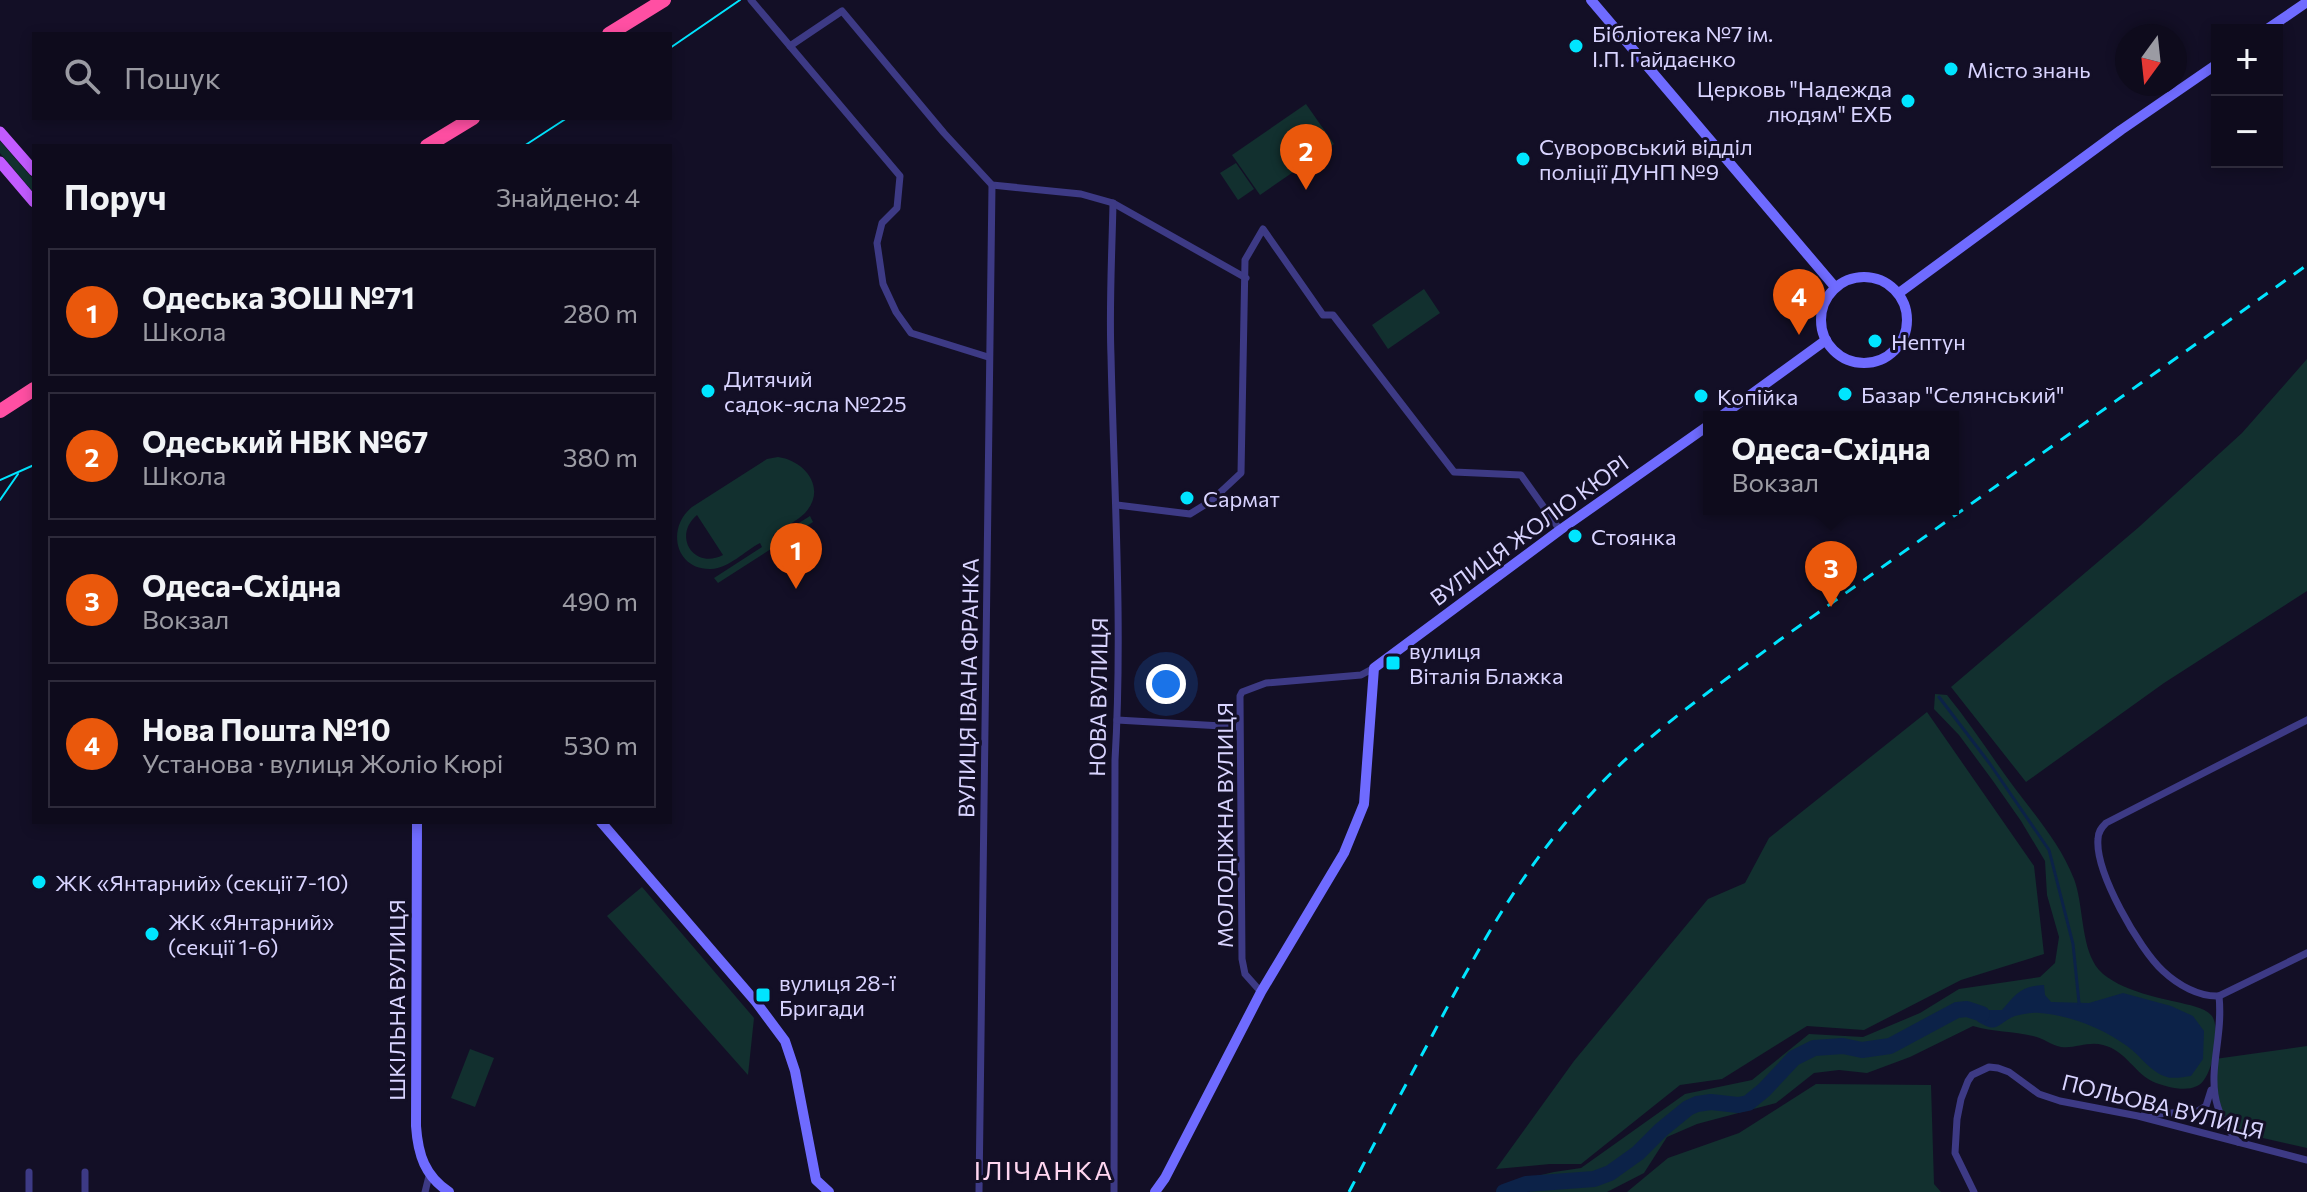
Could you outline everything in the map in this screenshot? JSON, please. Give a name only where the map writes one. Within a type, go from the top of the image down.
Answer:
[{"type":"highway","points":[[612,32],[664,0]]},
{"type":"highway","points":[[430,144],[470,120]]},
{"type":"highway","points":[[0,399],[32,380]]},
{"type":"highway","points":[[0,411],[32,390]]},
{"type":"main road","points":[[0,132],[32,169]]},
{"type":"main road","points":[[0,162],[32,200]]},
{"type":"street","points":[[751,0],[900,176],[897,208],[882,223],[877,243],[883,284],[896,312],[911,333],[988,357]]},
{"type":"street","points":[[1591,0],[1835,287]]},
{"type":"street","points":[[2275,24],[2307,2]]},
{"type":"street","points":[[790,46],[842,11],[944,133],[992,185],[1081,194],[1113,203],[1246,278]]},
{"type":"street","points":[[1899,293],[2121,130],[2211,68]]},
{"type":"street","name":"ВУЛИЦЯ ІВАНА ФРАНКА","points":[[979,1192],[992,185]]},
{"type":"street","name":"НОВА ВУЛИЦЯ","points":[[1113,203],[1111,354],[1117,505],[1114,1192]]},
{"type":"street","points":[[1117,505],[1190,514],[1211,501],[1241,473],[1245,260],[1263,229],[1323,315],[1333,315],[1454,472],[1521,475],[1560,530]]},
{"type":"street","points":[[1861,276],[1876,278],[1899,293],[1908,320],[1905,334],[1894,352],[1875,361],[1860,363],[1835,351],[1826,340],[1821,326],[1821,312],[1826,298],[1835,287],[1861,276]]},
{"type":"street","points":[[1728,411],[1826,340]]},
{"type":"street","name":"ВУЛИЦЯ ЖОЛІО КЮРІ","points":[[1374,668],[1560,530],[1703,429]]},
{"type":"street","points":[[1155,1192],[1261,992],[1344,853],[1363,810],[1374,668]]},
{"type":"street","name":"МОЛОДІЖНА ВУЛИЦЯ","points":[[1261,992],[1245,974],[1242,959],[1240,696],[1246,690],[1266,683],[1361,675],[1374,668]]},
{"type":"street","points":[[1117,720],[1239,727]]},
{"type":"street","points":[[2307,720],[2106,823],[2098,834],[2098,850],[2104,871],[2133,934],[2165,973],[2191,990],[2219,996],[2307,953]]},
{"type":"street","name":"ШКІЛЬНА ВУЛИЦЯ","points":[[417,824],[416,1126],[422,1163],[429,1176]]},
{"type":"street","points":[[603,824],[756,1002],[785,1041],[791,1054],[816,1180],[829,1192]]},
{"type":"street","points":[[2138,1116],[2198,1111],[2206,1106],[2212,1088],[2221,1017],[2219,996]]},
{"type":"street","name":"ПОЛЬОВА ВУЛИЦЯ","points":[[1974,1192],[1955,1153],[1957,1119],[1961,1099],[1972,1075],[1989,1067],[2009,1072],[2039,1094],[2060,1101],[2138,1116],[2307,1160]]},
{"type":"street","points":[[2212,1088],[2219,1113],[2239,1143]]},
{"type":"street","points":[[29,1172],[29,1192]]},
{"type":"street","points":[[85,1172],[85,1192]]},
{"type":"street","points":[[425,1192],[429,1176],[449,1192]]},
{"type":"green space","points":[[1306,104],[1334,144],[1260,195],[1232,155]]},
{"type":"green space","points":[[0,141],[32,178],[32,191],[0,153]]},
{"type":"green space","points":[[1236,163],[1254,189],[1238,200],[1220,173]]},
{"type":"green space","points":[[1424,289],[1440,313],[1388,349],[1372,325]]},
{"type":"green space","points":[[2307,359],[2307,591],[2164,683],[2026,782],[1951,687],[2139,527],[2242,433]]},
{"type":"green space","points":[[778,457],[797,464],[805,470],[814,486],[811,504],[805,513],[773,535],[775,538],[810,516],[813,522],[718,583],[714,578],[762,547],[760,543],[724,566],[711,569],[699,567],[689,563],[682,555],[678,546],[679,526],[692,507],[767,459]],"holes":[[[697,515],[723,555],[703,558],[690,548],[686,532]]]},
{"type":"green space","points":[[1935,694],[1947,695],[2061,853],[2074,879],[2086,942],[2099,970],[2130,989],[2196,1007],[2211,1015],[2216,1041],[2203,1082],[2192,1088],[2171,1087],[2149,1079],[2118,1052],[2103,1045],[2061,1047],[2033,1036],[1973,1026],[1910,1057],[1867,1073],[1839,1070],[1814,1073],[1776,1103],[1697,1124],[1667,1137],[1644,1173],[1607,1192],[1530,1192],[1528,1178],[1581,1168],[1685,1094],[1752,1080],[1809,1034],[1863,1037],[1920,1013],[1959,989],[2040,977],[2055,963],[2059,937],[2047,895],[2045,861],[1993,781],[1959,735],[1934,709]]},
{"type":"green space","points":[[1927,712],[2034,866],[2044,954],[1961,980],[1864,1030],[1807,1026],[1722,1079],[1680,1085],[1581,1164],[1496,1169],[1574,1061],[1708,899],[1745,883],[1769,838]]},
{"type":"green space","points":[[642,887],[754,1018],[748,1075],[607,916]]},
{"type":"green space","points":[[2307,1046],[2307,1148],[2228,1130],[2219,1113],[2215,1059]]},
{"type":"green space","points":[[470,1049],[494,1058],[475,1107],[451,1098]]},
{"type":"green space","points":[[1816,1084],[1931,1085],[1934,1184],[1941,1192],[1627,1192],[1668,1158],[1739,1133]]},
{"type":"water","points":[[2044,985],[2045,995],[2051,1002],[2089,1003],[2123,993],[2171,1006],[2193,1016],[2204,1031],[2203,1059],[2191,1076],[2169,1078],[2118,1040],[2074,1020],[2034,1013],[2015,1016],[1994,1027],[1977,1021],[1985,1010],[2002,1010],[2020,992]]},
{"type":"waterway","points":[[1939,697],[2049,850],[2073,944],[2079,1003]]},
{"type":"waterway","points":[[1504,1192],[1526,1184],[1594,1179],[1610,1173],[1638,1153],[1688,1108],[1711,1102],[1748,1103],[1794,1058],[1814,1048],[1843,1046],[1862,1050],[1890,1046],[1957,1010],[1967,1009],[1982,1014]]},
{"type":"tram line","points":[[672,47],[740,0]]},
{"type":"tram line","points":[[527,144],[564,120]]},
{"type":"tram line","points":[[0,480],[32,466]]},
{"type":"tram line","points":[[0,500],[18,474]]},
{"type":"railway","points":[[1959,512],[2307,265]]},
{"type":"railway","points":[[1349,1192],[1504,908],[1545,849],[1592,793],[1636,750],[1683,712],[1955,515]]},
{"type":"place","name":"Бібліотека №7 ім. І.П. Гайдаєнко","points":[[1576,46]]},
{"type":"place","name":"Місто знань","points":[[1951,69]]},
{"type":"place","name":"Церковь \"Надежда людям\" ЕХБ","points":[[1908,101]]},
{"type":"place","name":"Суворовський відділ поліції ДУНП №9","points":[[1523,159]]},
{"type":"place","name":"Одеський НВК №67","points":[[1306,190]]},
{"type":"place","name":"Нова Пошта №10","points":[[1799,335]]},
{"type":"place","name":"Нептун","points":[[1875,341]]},
{"type":"place","name":"Дитячий садок-ясла №225","points":[[708,391]]},
{"type":"place","name":"Базар \"Селянський\"","points":[[1845,394]]},
{"type":"place","name":"Копійка","points":[[1701,396]]},
{"type":"place","name":"Сармат","points":[[1187,498]]},
{"type":"place","name":"Стоянка","points":[[1575,536]]},
{"type":"place","name":"Одеська ЗОШ №71","points":[[796,589]]},
{"type":"place","name":"Одеса-Східна","points":[[1831,607]]},
{"type":"place","name":"вулиця Віталія Блажка","points":[[1393,663]]},
{"type":"place","name":"ЖК «Янтарний» (секції 7-10)","points":[[39,882]]},
{"type":"place","name":"ЖК «Янтарний» (секції 1-6)","points":[[152,934]]},
{"type":"place","name":"вулиця 28-ї Бригади","points":[[763,995]]},
{"type":"district","name":"ІЛІЧАНКА","points":[[1044,1169]]}]
